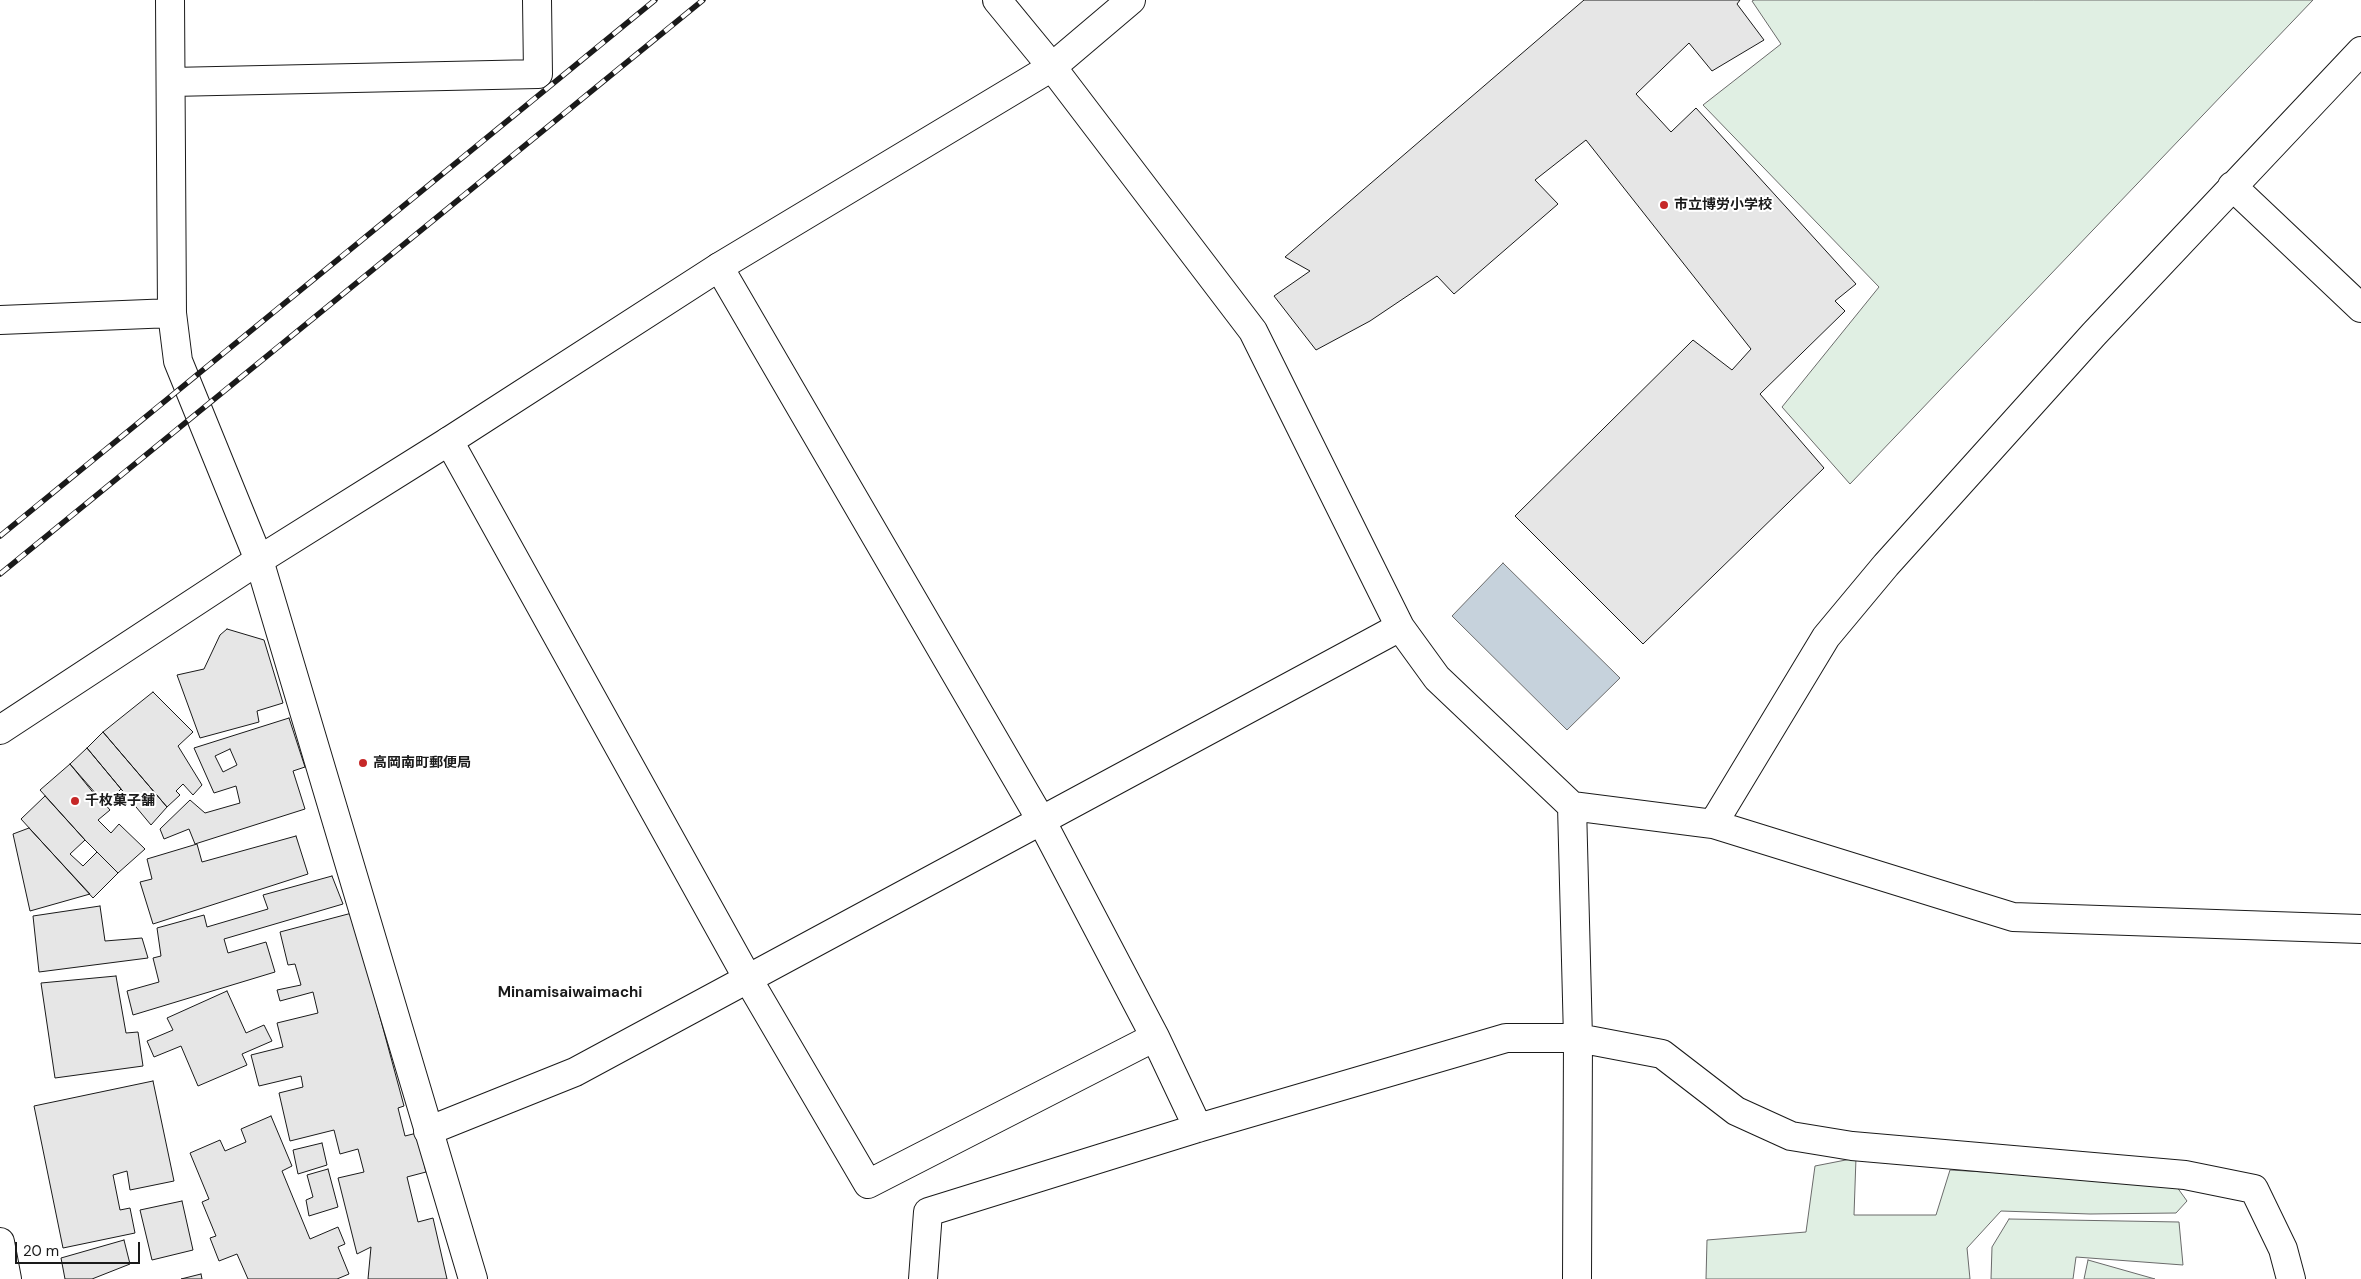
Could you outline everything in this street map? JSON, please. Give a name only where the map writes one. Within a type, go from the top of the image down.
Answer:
[{"type":"main road","points":[[170,0],[172,313],[178,361],[259,560],[473,1279]]},
{"type":"main road","points":[[171,82],[538,74],[537,0]]},
{"type":"main road","points":[[996,0],[1052,67],[1253,330],[1400,627],[1437,678],[1572,806],[1713,824],[2013,917],[2361,929]]},
{"type":"main road","points":[[0,730],[259,560],[449,441],[719,267],[1052,67],[1131,0]]},
{"type":"main road","points":[[1713,824],[1826,637],[1886,565],[1979,460],[2232,186],[2361,51]]},
{"type":"main road","points":[[2232,186],[2361,308]]},
{"type":"main road","points":[[719,267],[1041,820],[1155,1037],[1198,1128]]},
{"type":"main road","points":[[0,320],[172,313]]},
{"type":"main road","points":[[449,441],[748,979],[868,1184],[1155,1037]]},
{"type":"main road","points":[[428,1130],[575,1072],[1400,627]]},
{"type":"main road","points":[[1572,806],[1578,1038],[1577,1279]]},
{"type":"main road","points":[[923,1279],[928,1212],[1198,1128],[1506,1038],[1578,1038],[1662,1054],[1736,1111],[1791,1136],[1852,1146],[2185,1175],[2254,1189],[2284,1249],[2291,1279]]},
{"type":"main road","points":[[0,1242],[7,1279]]},
{"type":"green space","points":[[2313,0],[1850,484],[1782,407],[1879,287],[1703,105],[1781,44],[1752,1]]},
{"type":"green space","points":[[1856,1158],[1854,1215],[1936,1215],[1950,1170],[2174,1183],[2187,1201],[2176,1213],[2090,1214],[2001,1211],[1967,1248],[1970,1279],[1706,1279],[1707,1240],[1806,1232],[1815,1166]]},
{"type":"green space","points":[[2009,1219],[2179,1222],[2183,1265],[2076,1257],[2073,1279],[1991,1279],[1992,1247]]},
{"type":"green space","points":[[2088,1260],[2155,1279],[2084,1279]]},
{"type":"shaded area","points":[[1503,563],[1620,678],[1567,730],[1452,616]]},
{"type":"building","points":[[1584,0],[1740,0],[1737,4],[1764,40],[1712,71],[1689,43],[1636,94],[1671,132],[1696,108],[1856,284],[1835,301],[1845,311],[1760,394],[1824,468],[1643,644],[1515,516],[1693,340],[1732,370],[1751,349],[1586,140],[1535,180],[1558,204],[1454,294],[1437,276],[1370,321],[1316,350],[1274,296],[1310,271],[1285,257]]},
{"type":"building","points":[[227,629],[264,640],[283,703],[257,711],[259,722],[200,738],[177,675],[204,669],[220,635]]},
{"type":"building","points":[[153,692],[193,732],[178,746],[202,785],[193,795],[183,784],[176,791],[180,795],[167,807],[103,732]]},
{"type":"building","points":[[289,718],[305,767],[293,771],[305,809],[195,844],[189,829],[164,839],[160,829],[190,800],[205,813],[240,803],[236,786],[214,793],[194,748]],"holes":[[[230,749],[237,765],[223,772],[215,756]]]},
{"type":"building","points":[[103,732],[167,807],[151,825],[87,748]]},
{"type":"building","points":[[87,748],[121,789],[104,806],[70,764]]},
{"type":"building","points":[[70,764],[110,810],[98,820],[111,833],[119,824],[145,849],[118,873],[40,790]]},
{"type":"building","points":[[45,796],[85,840],[70,854],[83,866],[97,852],[118,873],[93,898],[21,819]]},
{"type":"building","points":[[29,828],[90,894],[30,911],[13,834]]},
{"type":"building","points":[[296,836],[308,874],[153,924],[140,882],[152,879],[147,859],[197,844],[202,862]]},
{"type":"building","points":[[332,876],[343,904],[224,939],[228,953],[266,942],[275,972],[133,1015],[127,991],[159,982],[153,958],[161,956],[157,928],[204,915],[207,927],[268,909],[263,895]]},
{"type":"building","points":[[100,906],[105,941],[142,938],[148,958],[39,972],[33,916]]},
{"type":"building","points":[[352,913],[404,1106],[398,1108],[405,1136],[417,1133],[426,1172],[407,1177],[418,1222],[433,1218],[447,1279],[368,1279],[371,1247],[357,1254],[338,1178],[364,1172],[358,1149],[340,1154],[334,1130],[290,1141],[279,1093],[303,1087],[301,1076],[259,1086],[251,1055],[283,1047],[277,1023],[318,1013],[313,992],[280,1001],[277,990],[301,985],[295,964],[288,965],[280,932]]},
{"type":"building","points":[[116,976],[126,1033],[138,1032],[143,1066],[55,1078],[41,983]]},
{"type":"building","points":[[227,991],[246,1033],[264,1025],[272,1041],[242,1054],[247,1065],[198,1086],[181,1046],[154,1057],[147,1041],[173,1030],[167,1018]]},
{"type":"building","points":[[153,1081],[174,1181],[130,1190],[127,1171],[113,1175],[120,1210],[130,1208],[135,1233],[63,1248],[34,1106]]},
{"type":"building","points":[[271,1116],[292,1166],[282,1171],[310,1239],[338,1227],[345,1244],[338,1247],[349,1274],[337,1279],[248,1279],[237,1254],[219,1261],[210,1238],[216,1236],[202,1202],[209,1199],[190,1153],[220,1140],[225,1151],[246,1142],[241,1129]]},
{"type":"building","points":[[322,1143],[327,1165],[298,1174],[293,1150]]},
{"type":"building","points":[[328,1169],[338,1207],[309,1216],[306,1200],[313,1197],[307,1175]]},
{"type":"building","points":[[182,1201],[193,1250],[152,1260],[140,1210]]},
{"type":"building","points":[[124,1240],[130,1264],[92,1279],[65,1279],[61,1258]]},
{"type":"building","points":[[201,1274],[202,1279],[181,1279]]},
{"type":"railway","points":[[0,536],[655,0]]},
{"type":"railway","points":[[0,574],[703,0]]},
{"type":"place","name":"市立博労小学校","points":[[1664,205]]},
{"type":"place","name":"高岡南町郵便局","points":[[363,763]]},
{"type":"place","name":"千枚菓子舗","points":[[75,801]]},
{"type":"district","name":"Minamisaiwaimachi","points":[[570,993]]}]
